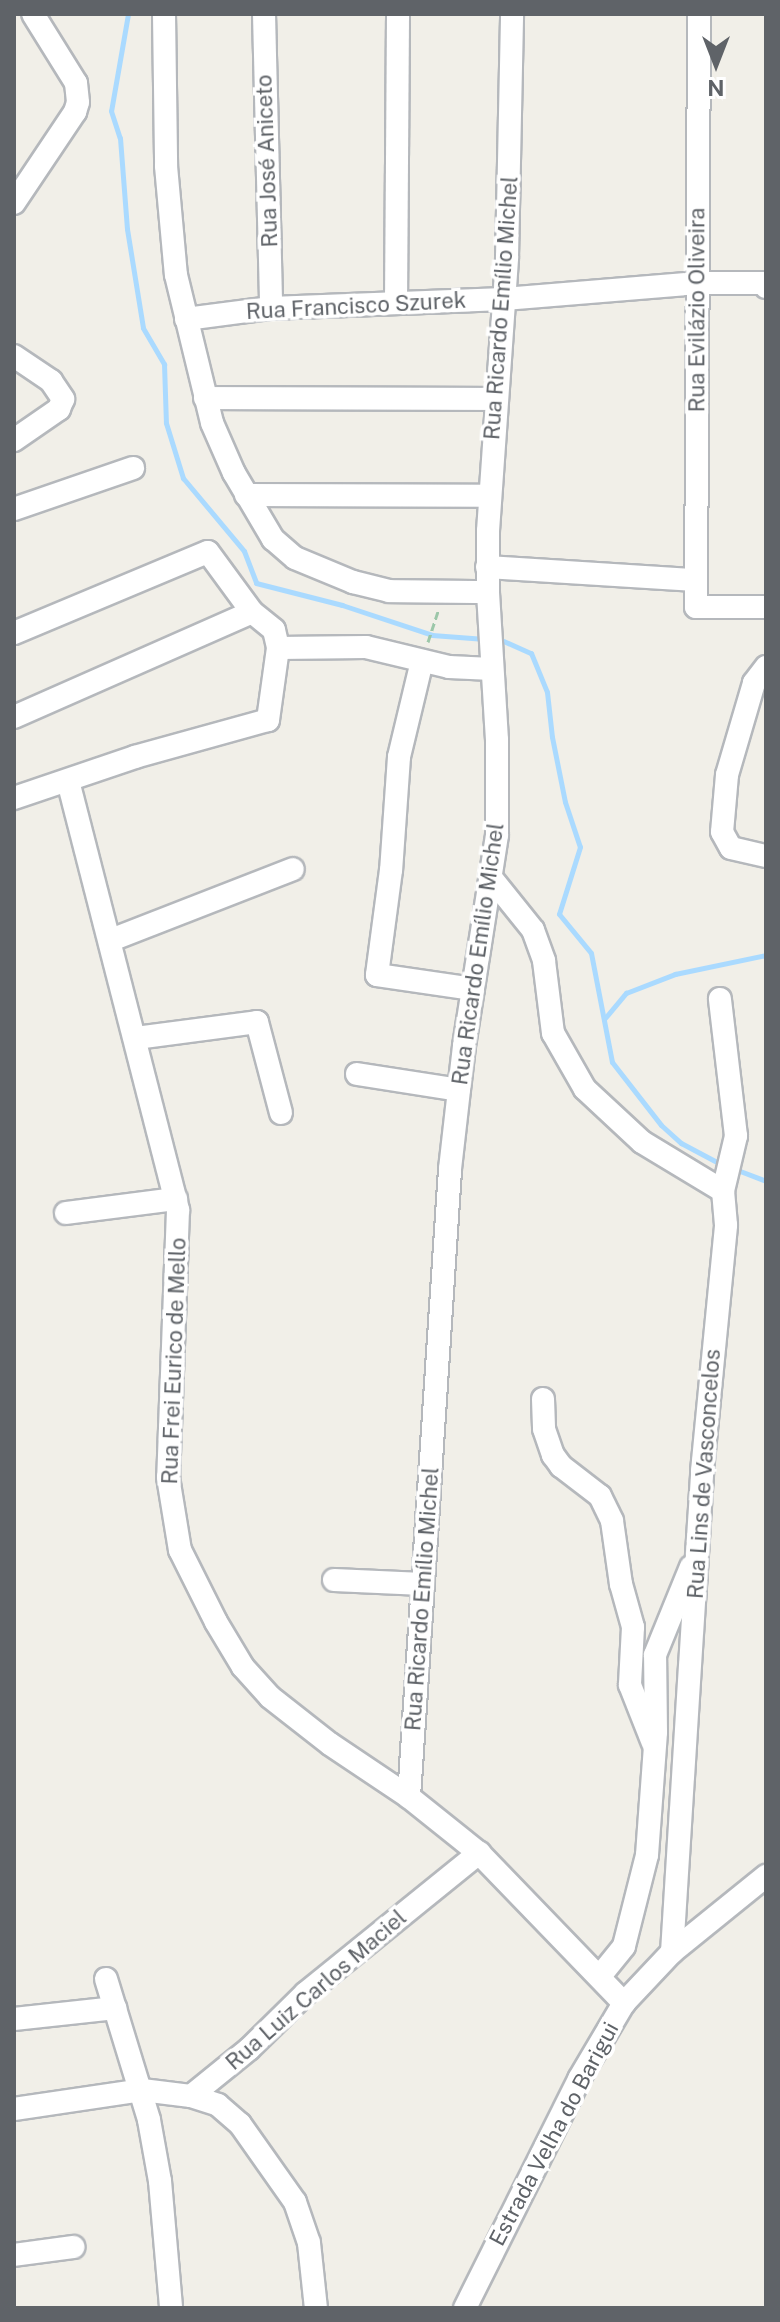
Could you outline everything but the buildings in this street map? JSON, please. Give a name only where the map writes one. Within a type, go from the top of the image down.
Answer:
[{"type":"street","points":[[14,203],[75,112],[78,102],[76,83],[33,14]]},
{"type":"street","points":[[164,14],[169,212],[186,319],[218,442],[246,495],[273,539],[289,555],[362,585],[410,593],[488,592]]},
{"type":"street","name":"Rua José Aniceto","points":[[264,14],[271,308]]},
{"type":"street","points":[[396,303],[398,14]]},
{"type":"street","name":"Rua Ricardo Emílio Michel","points":[[409,1797],[445,1223],[459,1090],[492,879],[498,785],[487,567],[489,496],[504,299],[512,14]]},
{"type":"street","name":"Rua Evilázio Oliveira","points":[[699,14],[696,607],[766,607]]},
{"type":"street","name":"Rua Francisco Szurek","points":[[186,319],[271,308],[504,299],[697,283],[766,285]]},
{"type":"street","points":[[14,356],[51,381],[63,399],[59,409],[14,440]]},
{"type":"street","points":[[205,398],[496,399]]},
{"type":"street","points":[[14,509],[133,468]]},
{"type":"street","points":[[246,495],[489,496]]},
{"type":"street","points":[[14,633],[208,552],[252,612],[274,630],[278,648],[268,720],[135,757],[14,798]]},
{"type":"street","points":[[487,567],[696,580]]},
{"type":"street","points":[[14,717],[252,612]]},
{"type":"street","points":[[278,648],[366,647],[449,667],[491,649]]},
{"type":"street","points":[[422,661],[399,757],[389,881],[377,975],[473,989]]},
{"type":"street","points":[[766,667],[754,683],[727,775],[722,832],[731,848],[766,856]]},
{"type":"street","name":"Rua Frei Eurico de Mello","points":[[68,781],[176,1199],[178,1224],[167,1463],[172,1515],[180,1550],[229,1645],[270,1697],[320,1738],[409,1797],[479,1853],[624,2003]]},
{"type":"street","points":[[111,940],[293,869]]},
{"type":"street","points":[[492,879],[533,930],[544,961],[553,1033],[585,1089],[642,1142],[723,1191]]},
{"type":"street","name":"Rua Lins de Vasconcelos","points":[[672,1952],[697,1555],[726,1225],[723,1191],[736,1136],[720,999]]},
{"type":"street","points":[[136,1038],[257,1022],[281,1113]]},
{"type":"street","points":[[357,1074],[459,1090]]},
{"type":"street","points":[[66,1213],[176,1199]]},
{"type":"street","points":[[543,1399],[544,1429],[553,1455],[561,1466],[600,1496],[612,1521],[621,1584],[633,1627],[630,1685],[636,1707],[655,1748]]},
{"type":"street","points":[[600,1976],[624,1946],[647,1855],[655,1748],[657,1645],[697,1555]]},
{"type":"street","points":[[334,1580],[423,1584]]},
{"type":"street","name":"Rua Luiz Carlos Maciel","points":[[191,2096],[249,2049],[306,1993],[479,1853]]},
{"type":"street","name":"Estrada Velha do Barigui","points":[[465,2308],[573,2091],[624,2003],[672,1952],[766,1876]]},
{"type":"street","points":[[106,1979],[142,2090],[160,2181],[171,2308]]},
{"type":"street","points":[[14,2019],[115,2008]]},
{"type":"street","points":[[14,2109],[142,2090],[191,2096],[218,2105],[230,2114],[295,2202],[309,2243],[316,2308]]},
{"type":"street","points":[[14,2255],[73,2247]]},
{"type":"path","points":[[422,661],[444,593]]},
{"type":"waterway","points":[[128,14],[111,111],[120,138],[127,229],[143,328],[164,364],[166,423],[183,478],[244,551],[256,583],[342,605],[432,635],[485,639]]},
{"type":"waterway","points":[[499,639],[531,653],[547,692],[565,802],[580,847],[559,914],[591,953],[612,1062],[661,1125],[681,1143],[716,1162]]},
{"type":"waterway","points":[[605,1018],[626,993],[675,974],[766,955]]},
{"type":"waterway","points":[[740,1171],[766,1181]]}]
